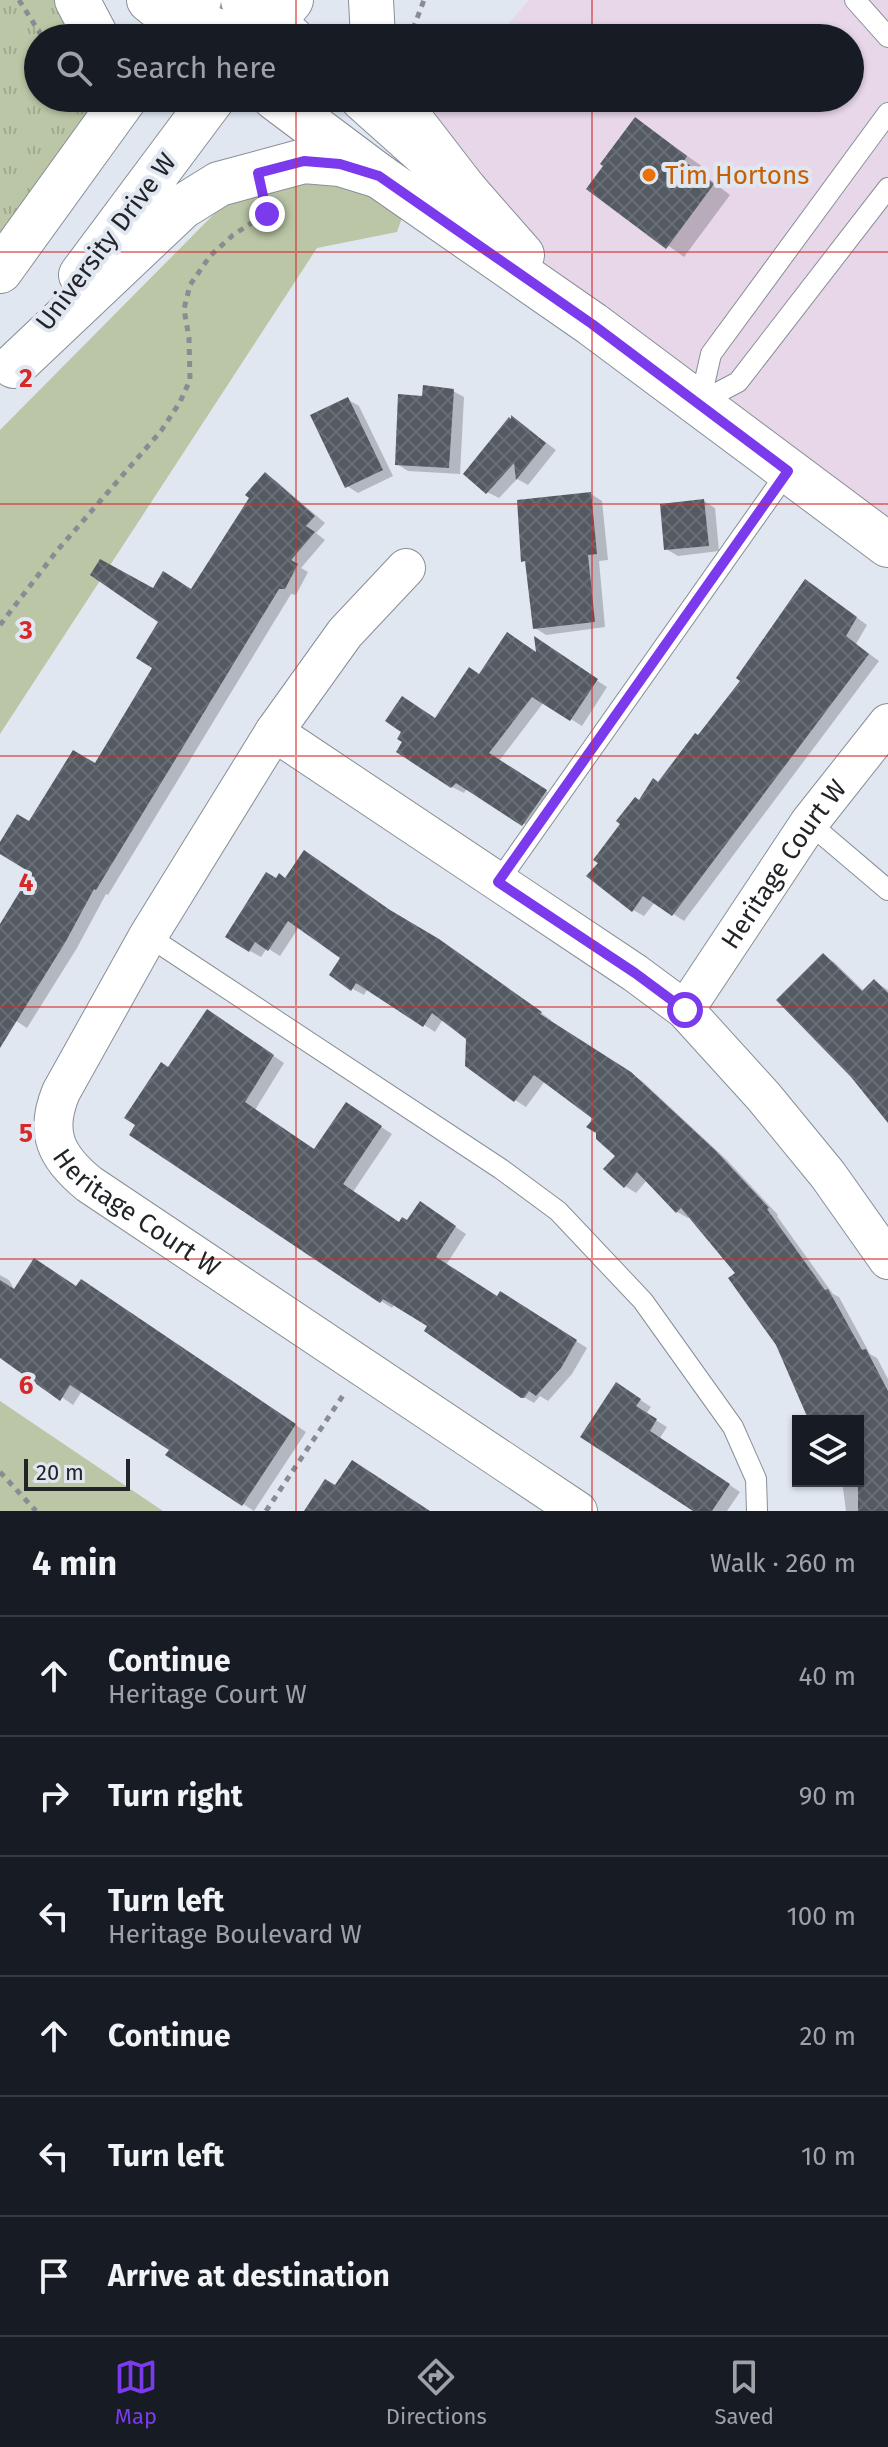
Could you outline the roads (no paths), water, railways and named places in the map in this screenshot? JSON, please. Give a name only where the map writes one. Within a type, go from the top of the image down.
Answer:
[{"type":"main road","points":[[77,0],[90,24]]},
{"type":"main road","points":[[371,0],[385,24]]},
{"type":"main road","points":[[234,24],[266,23]]},
{"type":"main road","points":[[39,217],[93,112]]},
{"type":"main road","points":[[0,271],[115,112]]},
{"type":"main road","name":"University Drive W","points":[[7,376],[203,112]]},
{"type":"main road","points":[[294,112],[379,176],[700,402],[888,545]]},
{"type":"main road","points":[[340,112],[416,169],[465,190]]},
{"type":"main road","points":[[378,112],[465,190]]},
{"type":"main road","points":[[405,112],[465,190],[523,257],[592,324]]},
{"type":"main road","points":[[7,376],[182,207],[219,184],[304,161],[340,164],[379,176]]},
{"type":"street","name":"Heritage Court W","points":[[406,568],[345,633],[274,732],[148,936],[61,1092],[54,1110],[52,1128],[56,1144],[69,1166],[89,1184],[578,1511]]},
{"type":"street","name":"Heritage Court W","points":[[685,1010],[809,823],[888,723]]},
{"type":"street","points":[[274,732],[635,973],[685,1010],[764,1097],[828,1175],[888,1260]]},
{"type":"lane","points":[[855,0],[888,37]]},
{"type":"lane","points":[[700,402],[711,354],[888,113]]},
{"type":"lane","points":[[700,402],[738,382],[888,188]]},
{"type":"lane","points":[[498,882],[788,471]]},
{"type":"lane","points":[[809,823],[888,890]]},
{"type":"lane","points":[[148,936],[501,1169],[558,1211],[643,1301],[733,1427],[756,1479],[757,1511]]},
{"type":"place","name":"Tim Hortons","points":[[649,175]]}]
